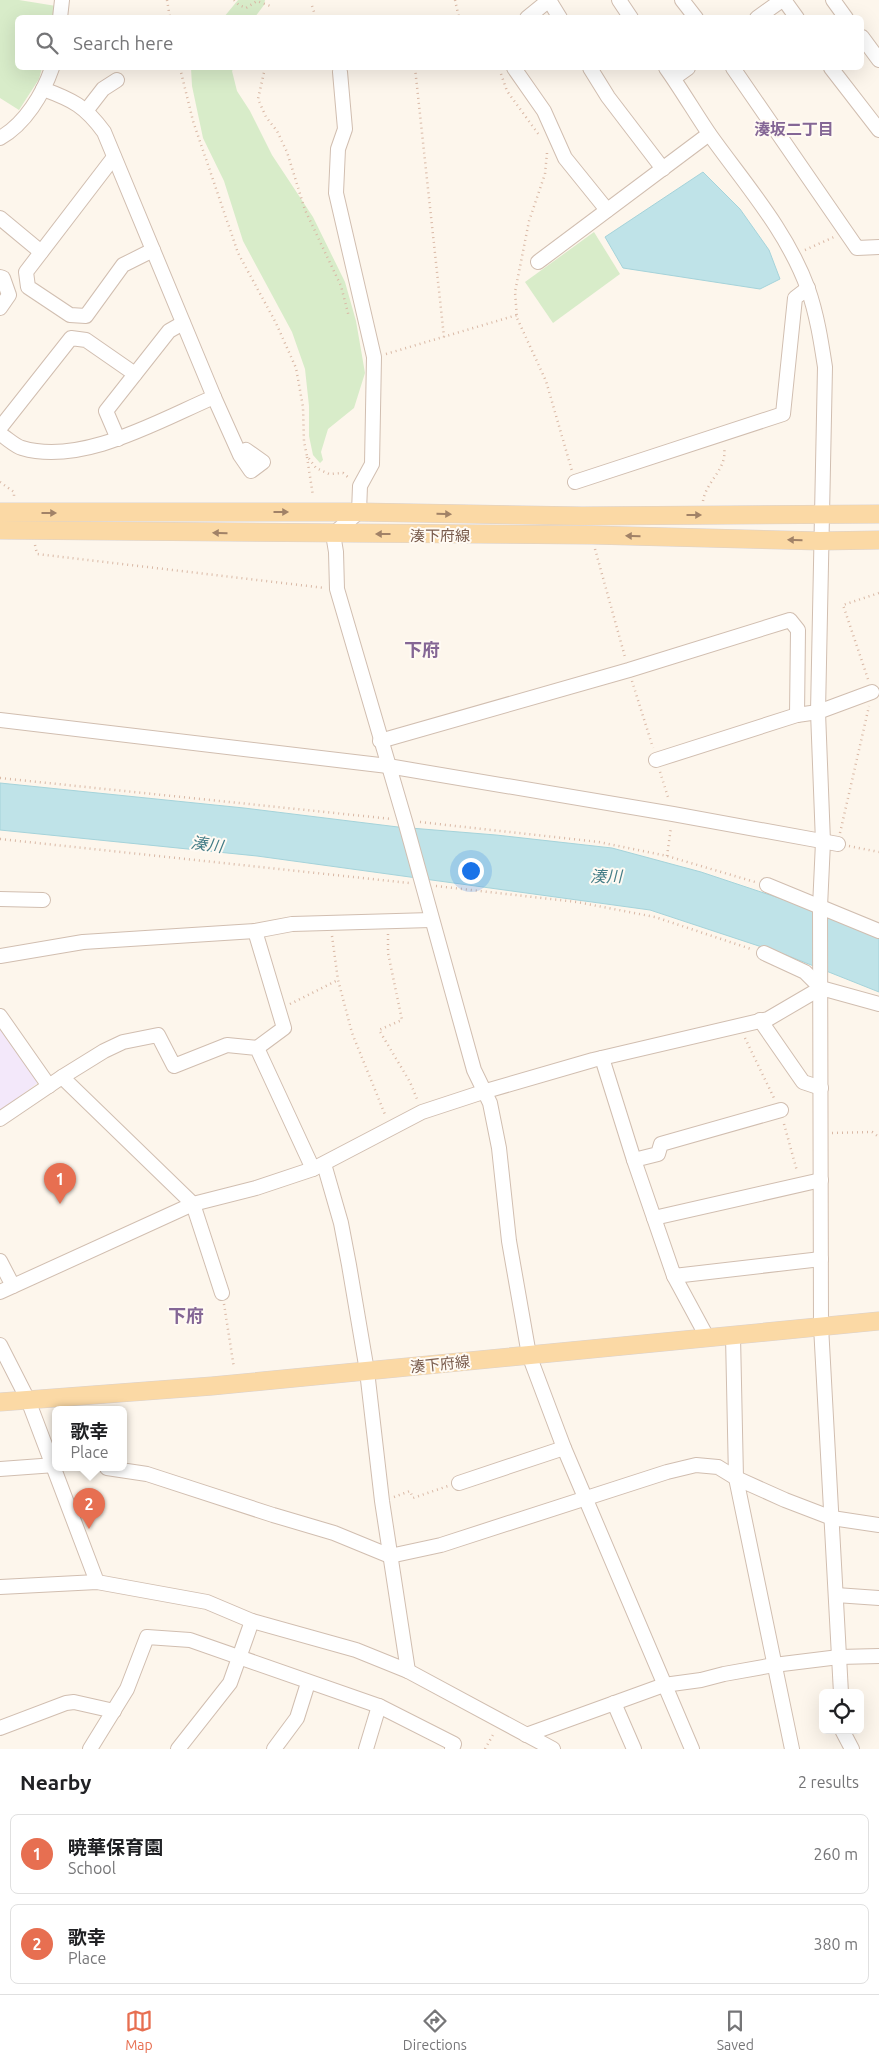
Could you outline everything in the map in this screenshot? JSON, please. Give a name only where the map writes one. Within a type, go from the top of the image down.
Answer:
[{"type":"main road","name":"湊下府線","points":[[0,512],[359,512],[582,516],[879,514]]},
{"type":"main road","name":"湊下府線","points":[[0,530],[592,535],[820,541],[879,540]]},
{"type":"main road","name":"湊下府線","points":[[0,1402],[237,1384],[879,1321]]},
{"type":"street","points":[[60,15],[62,0]]},
{"type":"street","points":[[531,15],[549,0],[558,15]]},
{"type":"street","points":[[619,0],[629,15]]},
{"type":"street","points":[[682,0],[694,15]]},
{"type":"street","points":[[761,15],[783,0],[795,15]]},
{"type":"street","points":[[833,0],[844,15]]},
{"type":"street","points":[[864,40],[879,60]]},
{"type":"street","points":[[0,138],[25,116],[43,89],[51,70]]},
{"type":"street","points":[[515,70],[544,111],[565,158],[607,210]]},
{"type":"street","points":[[591,70],[608,97],[663,169]]},
{"type":"street","points":[[734,70],[857,248],[879,247]]},
{"type":"street","points":[[833,70],[879,130]]},
{"type":"street","points":[[340,72],[345,129],[338,149],[336,193],[374,357],[372,464],[360,486],[359,512],[334,534],[337,589],[405,821],[474,1070],[486,1091],[490,1103],[499,1148],[510,1241],[529,1355],[564,1448],[692,1749]]},
{"type":"street","points":[[670,73],[709,134],[762,205],[792,256],[808,288],[820,332],[825,367],[818,712],[823,842],[820,907],[821,1326],[841,1689]]},
{"type":"street","points":[[86,111],[102,89],[117,80]]},
{"type":"street","points":[[43,89],[71,100],[91,115],[104,132],[240,455]]},
{"type":"street","points":[[538,262],[709,134]]},
{"type":"street","points":[[114,158],[26,272],[28,287],[70,315],[86,316],[123,265],[153,250]]},
{"type":"street","points":[[0,218],[41,252]]},
{"type":"street","points":[[0,276],[3,278],[9,295],[0,308]]},
{"type":"street","points":[[575,482],[783,414],[795,298],[808,288]]},
{"type":"street","points":[[118,439],[106,411],[169,331],[183,323]]},
{"type":"street","points":[[0,428],[71,338],[86,340],[135,374]]},
{"type":"street","points":[[0,434],[21,448],[49,453],[80,450],[118,439],[214,397]]},
{"type":"street","points":[[380,741],[629,670],[790,620],[798,630],[797,714]]},
{"type":"street","points":[[656,760],[797,714],[818,712],[872,692]]},
{"type":"street","points":[[0,720],[388,766],[838,844]]},
{"type":"street","points":[[766,885],[879,931]]},
{"type":"street","points":[[0,899],[43,900]]},
{"type":"street","points":[[0,956],[83,942],[255,931],[292,924],[431,920]]},
{"type":"street","points":[[0,1119],[62,1077],[123,1042],[158,1035],[174,1066],[227,1045],[257,1048],[284,1028],[255,931]]},
{"type":"street","points":[[764,953],[805,972],[821,988],[879,1004]]},
{"type":"street","points":[[0,1261],[6,1289],[193,1204],[256,1188],[318,1166],[422,1112],[486,1091],[602,1058],[768,1019],[821,988]]},
{"type":"street","points":[[0,1016],[49,1086]]},
{"type":"street","points":[[760,1020],[803,1082],[821,1088]]},
{"type":"street","points":[[257,1048],[318,1166],[341,1223],[367,1372],[382,1501],[408,1671]]},
{"type":"street","points":[[602,1058],[634,1160],[674,1276],[707,1337]]},
{"type":"street","points":[[62,1077],[193,1204],[222,1293]]},
{"type":"street","points":[[634,1160],[658,1154],[661,1144],[781,1110]]},
{"type":"street","points":[[654,1218],[821,1180]]},
{"type":"street","points":[[674,1276],[821,1259]]},
{"type":"street","points":[[733,1336],[736,1478],[792,1749]]},
{"type":"street","points":[[0,1345],[28,1400],[52,1460]]},
{"type":"street","points":[[459,1483],[564,1448]]},
{"type":"street","points":[[0,1469],[52,1465]]},
{"type":"street","points":[[127,1471],[147,1474],[334,1534],[390,1556],[441,1545],[666,1472],[696,1465],[718,1467],[736,1478],[832,1518],[879,1526]]},
{"type":"street","points":[[56,1471],[97,1582]]},
{"type":"street","points":[[0,1587],[97,1582],[207,1602],[252,1621],[356,1650],[408,1671],[553,1749]]},
{"type":"street","points":[[836,1595],[879,1598]]},
{"type":"street","points":[[178,1749],[230,1683],[252,1621]]},
{"type":"street","points":[[90,1749],[127,1689],[147,1637],[190,1640],[308,1683],[379,1706],[454,1744],[452,1749]]},
{"type":"street","points":[[526,1734],[664,1685],[701,1680],[774,1665],[839,1657],[879,1656]]},
{"type":"street","points":[[274,1749],[297,1718],[308,1683]]},
{"type":"street","points":[[0,1728],[66,1703],[74,1702],[114,1711]]},
{"type":"street","points":[[614,1703],[634,1749]]},
{"type":"street","points":[[366,1749],[379,1706]]},
{"type":"street","points":[[844,1734],[852,1749]]},
{"type":"path","points":[[167,0],[170,15]]},
{"type":"path","points":[[234,0],[246,8],[258,1],[273,7]]},
{"type":"path","points":[[455,0],[458,15]]},
{"type":"path","points":[[312,6],[315,15]]},
{"type":"path","points":[[180,70],[193,121],[238,253],[276,323],[296,368],[303,407],[304,442],[312,485],[313,503]]},
{"type":"path","points":[[265,70],[258,99],[266,117],[277,131],[287,152],[305,210],[341,286],[350,320]]},
{"type":"path","points":[[415,70],[444,337]]},
{"type":"path","points":[[792,256],[847,231]]},
{"type":"path","points":[[374,357],[517,315]]},
{"type":"path","points":[[701,515],[703,497],[722,466],[725,452],[722,434]]},
{"type":"path","points":[[307,456],[316,468],[329,474],[343,473],[360,486]]},
{"type":"path","points":[[32,530],[37,554],[337,589]]},
{"type":"path","points":[[592,535],[629,670],[673,814],[667,856]]},
{"type":"path","points":[[879,593],[843,605],[872,692],[838,844],[879,852]]},
{"type":"path","points":[[0,778],[599,842],[667,856],[766,885]]},
{"type":"path","points":[[0,838],[577,902],[656,917],[764,953]]},
{"type":"path","points":[[388,921],[388,953],[402,1020],[379,1030],[410,1082],[422,1112]]},
{"type":"path","points":[[330,923],[338,980],[352,1032],[390,1128]]},
{"type":"path","points":[[279,1010],[338,980]]},
{"type":"path","points":[[821,1133],[847,1134],[872,1132],[879,1137]]},
{"type":"path","points":[[222,1293],[237,1384]]},
{"type":"path","points":[[382,1501],[410,1491],[413,1498],[459,1483]]},
{"type":"path","points":[[485,1749],[500,1721]]},
{"type":"shaded area","points":[[0,1028],[39,1082],[0,1111]]},
{"type":"green space","points":[[0,0],[19,0],[56,6],[54,15],[15,15],[15,70],[41,70],[39,79],[19,110],[0,98]]},
{"type":"green space","points":[[238,0],[265,0],[264,5],[256,15],[226,15]]},
{"type":"green space","points":[[191,70],[233,70],[237,91],[250,111],[272,155],[313,217],[345,282],[356,321],[365,373],[354,408],[328,429],[321,452],[323,460],[320,463],[313,455],[309,436],[309,406],[305,369],[292,332],[243,241],[224,181],[203,138],[192,86]]},
{"type":"green space","points":[[594,232],[620,274],[553,323],[525,282]]},
{"type":"water","points":[[703,172],[740,209],[769,250],[780,279],[760,289],[623,268],[605,237]]},
{"type":"water","name":"湊川","points":[[0,783],[244,808],[398,827],[496,835],[612,848],[701,872],[800,905],[879,938],[879,992],[786,955],[650,910],[257,856],[0,830]]},
{"type":"place","name":"暁華保育園","points":[[60,1204]]},
{"type":"place","name":"歌幸","points":[[89,1529]]},
{"type":"district","name":"湊坂二丁目","points":[[794,129]]},
{"type":"district","name":"下府","points":[[422,649]]},
{"type":"district","name":"下府","points":[[186,1315]]}]
